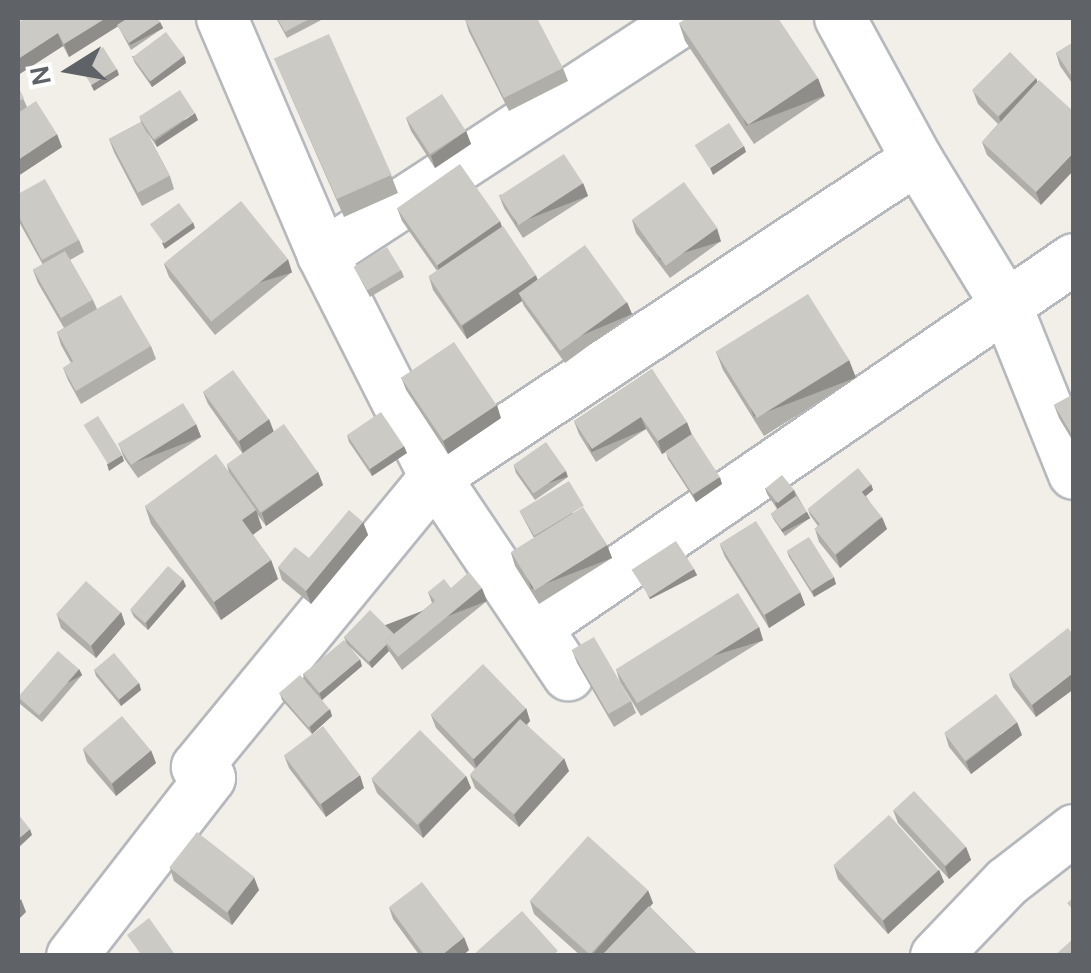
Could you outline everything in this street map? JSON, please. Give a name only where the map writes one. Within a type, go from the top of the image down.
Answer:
[{"type":"street","points":[[222,18],[323,255],[435,478],[568,675]]},
{"type":"street","points":[[323,255],[686,18]]},
{"type":"street","points":[[840,18],[917,158],[1006,305],[1074,474]]},
{"type":"street","points":[[72,956],[210,778],[197,767],[435,478],[917,158]]},
{"type":"street","points":[[537,627],[1074,258]]},
{"type":"street","points":[[936,956],[1007,882],[1074,830]]},
{"type":"building","points":[[26,18],[106,18],[64,44],[58,33],[18,59],[18,23]]},
{"type":"building","points":[[128,18],[157,18],[160,22],[129,43],[117,25]]},
{"type":"building","points":[[277,18],[311,18],[285,32]]},
{"type":"building","points":[[537,18],[563,68],[504,98],[465,19]]},
{"type":"building","points":[[687,18],[778,18],[818,78],[748,125],[679,23]]},
{"type":"building","points":[[166,32],[184,56],[151,81],[132,57]]},
{"type":"building","points":[[329,34],[392,175],[337,199],[274,58]]},
{"type":"building","points":[[1074,42],[1074,80],[1056,53]]},
{"type":"building","points":[[103,47],[117,69],[91,85],[78,63]]},
{"type":"building","points":[[1010,52],[1036,78],[998,116],[972,90]]},
{"type":"building","points":[[1039,80],[1074,112],[1074,152],[1036,192],[982,142]]},
{"type":"building","points":[[180,90],[195,113],[154,139],[139,117]]},
{"type":"building","points":[[442,94],[466,131],[430,154],[406,117]]},
{"type":"building","points":[[36,101],[57,134],[18,160],[18,113]]},
{"type":"building","points":[[141,122],[170,176],[138,193],[109,139]]},
{"type":"building","points":[[729,123],[744,146],[709,168],[695,145]]},
{"type":"building","points":[[564,154],[583,183],[518,225],[499,196]]},
{"type":"building","points":[[460,164],[500,221],[437,266],[397,208]]},
{"type":"building","points":[[45,179],[79,240],[42,260],[18,215],[18,194]]},
{"type":"building","points":[[684,182],[718,228],[666,266],[632,220]]},
{"type":"building","points":[[241,201],[288,259],[211,322],[164,263]]},
{"type":"building","points":[[179,203],[193,222],[164,244],[150,224]]},
{"type":"building","points":[[503,226],[536,275],[461,325],[428,276]]},
{"type":"building","points":[[585,245],[627,302],[560,351],[519,293]]},
{"type":"building","points":[[387,247],[401,270],[367,290],[354,267]]},
{"type":"building","points":[[65,251],[93,299],[61,318],[33,270]]},
{"type":"building","points":[[808,294],[849,360],[757,418],[716,352]]},
{"type":"building","points":[[121,295],[151,346],[76,391],[63,368],[73,361],[57,332]]},
{"type":"building","points":[[454,342],[496,405],[443,441],[401,378]]},
{"type":"building","points":[[652,369],[687,422],[658,441],[641,417],[592,449],[574,421]]},
{"type":"building","points":[[233,370],[269,419],[239,441],[203,392]]},
{"type":"building","points":[[1074,394],[1074,438],[1054,405]]},
{"type":"building","points":[[183,403],[196,424],[131,465],[118,444]]},
{"type":"building","points":[[381,412],[404,446],[370,469],[347,435]]},
{"type":"building","points":[[98,416],[122,455],[108,464],[84,425]]},
{"type":"building","points":[[284,424],[318,472],[261,512],[227,464]]},
{"type":"building","points":[[692,434],[720,477],[693,494],[665,451]]},
{"type":"building","points":[[546,442],[566,471],[533,494],[513,465]]},
{"type":"building","points":[[216,454],[256,510],[242,520],[271,560],[214,602],[145,506]]},
{"type":"building","points":[[858,468],[871,484],[821,525],[807,509]]},
{"type":"building","points":[[782,475],[794,490],[778,503],[766,488]]},
{"type":"building","points":[[569,481],[584,506],[534,536],[519,511]]},
{"type":"building","points":[[861,491],[882,517],[835,554],[814,529]]},
{"type":"building","points":[[796,496],[807,512],[782,529],[771,514]]},
{"type":"building","points":[[583,507],[607,545],[535,590],[511,552]]},
{"type":"building","points":[[349,510],[363,522],[306,591],[278,567],[295,547],[309,558]]},
{"type":"building","points":[[756,521],[801,592],[764,615],[720,544]]},
{"type":"building","points":[[809,537],[834,577],[812,591],[787,551]]},
{"type":"building","points":[[676,541],[694,569],[650,598],[632,570]]},
{"type":"building","points":[[168,566],[183,579],[145,623],[130,610]]},
{"type":"building","points":[[469,572],[482,588],[398,657],[385,641],[435,601],[428,592],[444,579],[451,588]]},
{"type":"building","points":[[86,581],[121,612],[91,646],[56,614]]},
{"type":"building","points":[[738,593],[759,627],[637,703],[616,669]]},
{"type":"building","points":[[370,610],[394,634],[369,662],[344,637]]},
{"type":"building","points":[[1068,628],[1074,636],[1074,672],[1032,705],[1009,674]]},
{"type":"building","points":[[594,637],[631,701],[608,714],[571,650]]},
{"type":"building","points":[[344,640],[360,659],[319,693],[303,674]]},
{"type":"building","points":[[58,651],[79,669],[39,715],[18,697]]},
{"type":"building","points":[[114,653],[139,683],[119,700],[94,670]]},
{"type":"building","points":[[483,664],[526,709],[474,759],[430,715]]},
{"type":"building","points":[[300,675],[330,709],[308,727],[279,693]]},
{"type":"building","points":[[996,694],[1017,722],[965,761],[944,733]]},
{"type":"building","points":[[122,716],[151,750],[112,783],[83,749]]},
{"type":"building","points":[[520,719],[564,758],[514,814],[470,775]]},
{"type":"building","points":[[323,726],[360,775],[321,804],[284,755]]},
{"type":"building","points":[[420,730],[466,776],[417,825],[371,779]]},
{"type":"building","points":[[914,791],[966,847],[945,866],[894,810]]},
{"type":"building","points":[[18,814],[30,829],[18,839]]},
{"type":"building","points":[[889,815],[939,870],[883,920],[833,865]]},
{"type":"building","points":[[197,832],[255,877],[227,912],[169,867]]},
{"type":"building","points":[[588,836],[648,890],[590,955],[530,901]]},
{"type":"building","points":[[422,882],[464,937],[441,956],[425,956],[389,907]]},
{"type":"building","points":[[649,906],[699,956],[601,956]]},
{"type":"building","points":[[522,911],[558,951],[552,956],[472,956]]},
{"type":"building","points":[[149,918],[176,956],[142,956],[127,935]]},
{"type":"building","points":[[1074,938],[1074,956],[1054,956]]}]
